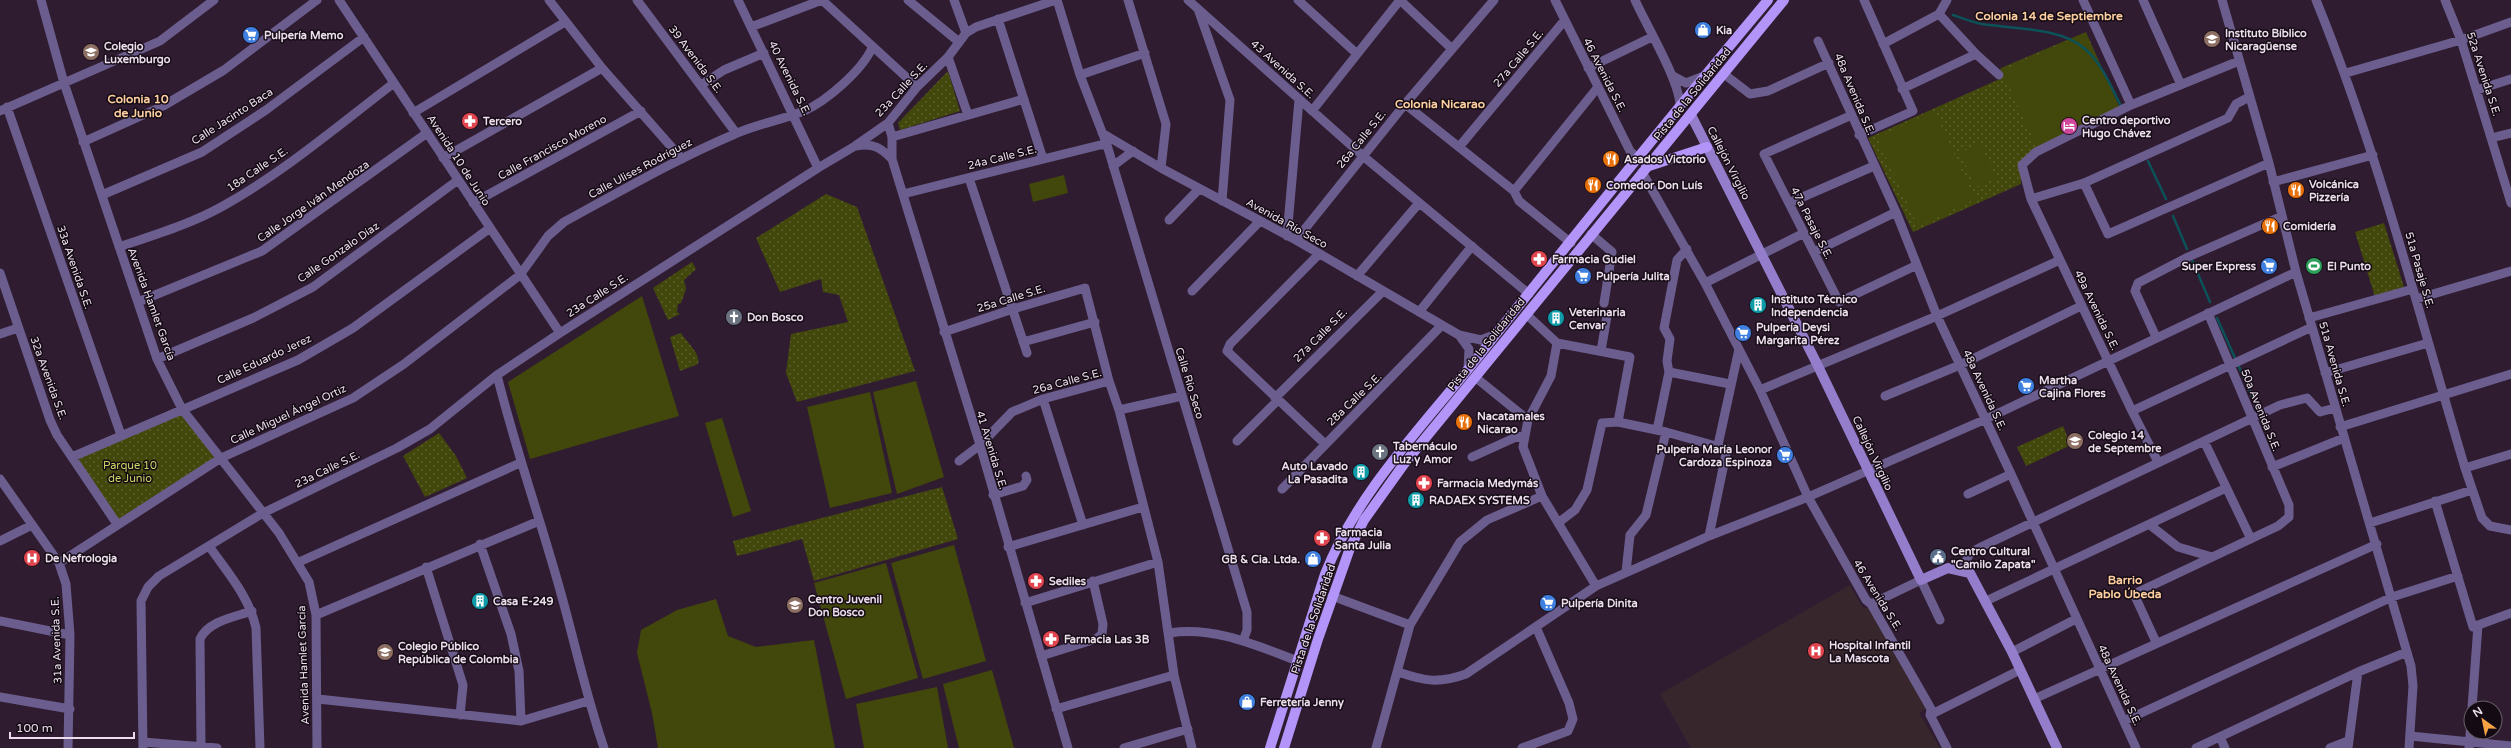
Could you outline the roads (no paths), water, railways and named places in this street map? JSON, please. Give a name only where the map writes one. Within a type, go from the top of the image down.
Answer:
[{"type":"main road","name":"Pista de la Solidaridad","points":[[1754,17],[1763,0]]},
{"type":"main road","name":"Pista de la Solidaridad","points":[[1270,748],[1325,574],[1348,524],[1366,495],[1768,0]]},
{"type":"main road","name":"Pista de la Solidaridad","points":[[1284,748],[1332,596],[1350,548],[1364,520],[1404,464],[1784,0]]},
{"type":"main road","points":[[1644,170],[1707,147]]},
{"type":"street","name":"Avenida Hamlet García","points":[[41,0],[64,83],[83,142],[157,359],[182,409],[221,458],[299,562],[309,582],[316,615],[318,699],[317,748]]},
{"type":"street","points":[[4,109],[160,41],[214,0]]},
{"type":"street","points":[[83,142],[162,106],[224,70],[317,0]]},
{"type":"street","name":"Avenida 10 de Junio","points":[[339,0],[520,275],[560,333]]},
{"type":"street","points":[[549,0],[602,68],[642,111],[682,158]]},
{"type":"street","name":"39 Avenida S.E.","points":[[636,0],[736,133]]},
{"type":"street","name":"40 Avenida S.E.","points":[[738,0],[794,114],[818,168]]},
{"type":"street","points":[[751,27],[822,0],[872,48],[917,87]]},
{"type":"street","points":[[908,0],[959,42]]},
{"type":"street","points":[[954,0],[966,33]]},
{"type":"street","name":"23a Calle S.E.","points":[[143,745],[141,601],[148,587],[159,576],[263,513],[398,448],[430,429],[497,375],[560,333],[818,168],[855,146],[888,123],[917,87],[948,57],[966,33],[998,19],[1056,0]]},
{"type":"street","name":"Calle Río Seco","points":[[1056,0],[1080,75],[1114,166],[1247,612],[1247,630],[1243,641]]},
{"type":"street","points":[[1128,0],[1166,124],[1161,168]]},
{"type":"street","name":"43 Avenida S.E.","points":[[1188,0],[1363,156],[1529,294]]},
{"type":"street","points":[[1298,0],[1356,53]]},
{"type":"street","points":[[1312,111],[1356,53],[1400,0],[1452,49]]},
{"type":"street","name":"26a Calle S.E.","points":[[1292,238],[1494,0]]},
{"type":"street","name":"46 Avenida S.E.","points":[[1555,0],[1564,21],[1630,151],[1638,159]]},
{"type":"street","points":[[1635,0],[1652,37],[1673,76],[1680,95],[1680,107]]},
{"type":"street","points":[[1859,135],[1913,111],[1864,0]]},
{"type":"street","points":[[1883,44],[1939,14],[1947,0]]},
{"type":"street","points":[[2083,0],[2131,105],[2239,61]]},
{"type":"street","points":[[2143,0],[2181,85]]},
{"type":"street","name":"51a Avenida S.E.","points":[[2222,0],[2269,163],[2310,323],[2340,427],[2377,544],[2407,652],[2413,686],[2409,748]]},
{"type":"street","name":"51a Pasaje S.E.","points":[[2316,0],[2346,73],[2373,155],[2443,396],[2482,518],[2490,526],[2511,530]]},
{"type":"street","name":"52a Avenida S.E.","points":[[2445,0],[2461,40],[2511,203]]},
{"type":"street","points":[[1197,8],[1230,100],[1222,201]]},
{"type":"street","points":[[1939,14],[1976,54],[1999,74]]},
{"type":"street","points":[[998,19],[1043,159]]},
{"type":"street","name":"27a Calle S.E.","points":[[1459,147],[1564,21]]},
{"type":"street","points":[[413,112],[565,22]]},
{"type":"street","points":[[2346,73],[2461,40],[2511,22]]},
{"type":"street","name":"Calle Jacinto Baca","points":[[102,195],[202,152],[266,110],[364,37]]},
{"type":"street","points":[[1588,68],[1652,37]]},
{"type":"street","name":"48a Avenida S.E.","points":[[1818,41],[1852,115],[1859,135],[1896,212],[1937,316],[2012,474],[2134,745]]},
{"type":"street","name":"Calle Ulises Rodríguez","points":[[520,275],[548,236],[564,222],[682,158],[736,133],[804,111],[834,91],[867,60],[872,48]]},
{"type":"street","points":[[701,85],[724,70],[764,53]]},
{"type":"street","points":[[1080,75],[1145,53]]},
{"type":"street","points":[[1902,89],[1976,54]]},
{"type":"street","points":[[948,57],[968,115]]},
{"type":"street","points":[[1724,74],[1750,94],[1768,91],[1829,63]]},
{"type":"street","points":[[443,158],[602,68]]},
{"type":"street","points":[[1673,76],[1686,83],[1691,83],[1708,73]]},
{"type":"street","points":[[2477,90],[2511,79]]},
{"type":"street","name":"18a Calle S.E.","points":[[119,247],[182,225],[222,206],[263,182],[394,83]]},
{"type":"street","points":[[1514,191],[1598,87]]},
{"type":"street","points":[[2031,199],[2084,183],[2228,118],[2231,116],[2236,104],[2249,97]]},
{"type":"street","points":[[892,137],[1024,99]]},
{"type":"street","points":[[1292,238],[1299,100]]},
{"type":"street","points":[[1405,104],[1514,191],[1519,201],[1571,243]]},
{"type":"street","name":"49a Avenida S.E.","points":[[2131,105],[2036,152],[2022,165],[2031,199],[2081,306],[2158,462]]},
{"type":"street","name":"33a Avenida S.E.","points":[[4,109],[121,435]]},
{"type":"street","name":"Calle Francisco Moreno","points":[[473,203],[642,111]]},
{"type":"street","name":"Callejón Virgilio","points":[[1691,115],[1817,364],[1921,580]]},
{"type":"street","name":"47a Pasaje S.E.","points":[[1852,115],[1764,154],[1839,302],[1917,266]]},
{"type":"street","name":"41 Avenida S.E.","points":[[888,123],[892,137],[892,159],[980,446],[1024,603],[1068,748]]},
{"type":"street","name":"Calle Jorge Iván Mendoza","points":[[138,302],[262,252],[427,133]]},
{"type":"street","name":"Avenida Río Seco","points":[[1102,133],[1161,168],[1292,238],[1459,335],[1481,340],[1496,334]]},
{"type":"street","points":[[2491,138],[2511,133]]},
{"type":"street","points":[[855,146],[873,145],[882,149],[892,159]]},
{"type":"street","name":"24a Calle S.E.","points":[[903,194],[1043,159],[1107,145]]},
{"type":"street","points":[[1114,166],[1133,151]]},
{"type":"street","points":[[2273,182],[2373,155]]},
{"type":"street","points":[[2084,183],[2108,234],[2269,163]]},
{"type":"street","points":[[1789,203],[1874,166]]},
{"type":"street","name":"46 Avenida S.E.","points":[[1644,170],[1760,390],[1808,497],[1866,600],[1871,604],[1931,709],[1930,715],[1947,748]]},
{"type":"street","points":[[969,178],[1027,353]]},
{"type":"street","name":"Calle Gonzalo Díaz","points":[[157,359],[253,318],[313,287],[458,180]]},
{"type":"street","points":[[1168,220],[1199,189]]},
{"type":"street","points":[[1357,276],[1419,203]]},
{"type":"street","points":[[1814,252],[1896,212]]},
{"type":"street","points":[[2156,337],[2135,291],[2138,283],[2188,257],[2282,216]]},
{"type":"street","points":[[1192,291],[1260,221]]},
{"type":"street","name":"Calle Eduardo Jerez","points":[[72,457],[298,360],[353,328],[490,228]]},
{"type":"street","points":[[1704,283],[1804,233]]},
{"type":"street","points":[[1592,234],[1612,252],[1604,303]]},
{"type":"street","points":[[1419,312],[1472,246]]},
{"type":"street","points":[[1626,572],[1630,535],[1646,515],[1662,431],[1670,372],[1667,361],[1670,340],[1664,328],[1677,260],[1687,249]]},
{"type":"street","points":[[1319,254],[1230,344],[1227,351],[1325,444]]},
{"type":"street","points":[[1760,390],[1817,364],[1937,316],[2060,260]]},
{"type":"street","points":[[2416,300],[2511,271]]},
{"type":"street","points":[[1398,672],[1419,679],[1446,681],[1466,674],[1596,586],[1709,536],[1808,497],[1986,419],[2208,312],[2296,272]]},
{"type":"street","name":"32a Avenida S.E.","points":[[0,273],[50,420],[72,457],[117,524]]},
{"type":"street","name":"Calle Miguel Ángel Ortiz","points":[[59,563],[221,458],[353,398],[404,364],[520,275]]},
{"type":"street","name":"25a Calle S.E.","points":[[944,332],[1013,309],[1085,288],[1095,322]]},
{"type":"street","points":[[2132,411],[2234,363],[2310,323],[2413,289]]},
{"type":"street","name":"27a Calle S.E.","points":[[1237,441],[1276,399],[1383,291]]},
{"type":"street","points":[[1885,396],[1960,365],[2081,306]]},
{"type":"street","name":"50a Avenida S.E.","points":[[2208,312],[2234,363],[2252,418],[2289,505],[2289,517],[2278,526],[2251,539]]},
{"type":"street","points":[[1526,314],[1557,343],[1630,357],[1618,422]]},
{"type":"street","points":[[1601,351],[1607,316]]},
{"type":"street","points":[[1023,342],[1095,322],[1109,381]]},
{"type":"street","name":"28a Calle S.E.","points":[[1282,489],[1442,325]]},
{"type":"street","points":[[0,334],[18,328]]},
{"type":"street","name":"Avenida Río Seco","points":[[1459,335],[1469,349],[1468,369]]},
{"type":"street","points":[[1557,343],[1551,376],[1528,420],[1523,447],[1542,496],[1596,586]]},
{"type":"street","points":[[2325,373],[2428,343]]},
{"type":"street","points":[[1718,445],[1730,384],[1739,349]]},
{"type":"street","points":[[1670,372],[1730,384]]},
{"type":"street","points":[[2340,427],[2511,374]]},
{"type":"street","points":[[497,375],[520,463],[560,590],[588,701],[604,748]]},
{"type":"street","points":[[1476,377],[1528,420]]},
{"type":"street","name":"26a Calle S.E.","points":[[959,461],[980,446],[1012,412],[1043,399],[1109,381],[1119,410],[1158,562],[1170,633],[1174,675],[1192,748]]},
{"type":"street","points":[[1119,410],[1182,396]]},
{"type":"street","points":[[1962,569],[1970,554],[2033,521],[2252,418],[2301,398],[2312,401],[2320,412],[2335,408]]},
{"type":"street","points":[[1043,399],[1083,525]]},
{"type":"street","points":[[1558,523],[1575,510],[1587,490],[1602,423],[1618,422],[1662,431],[1725,447],[1728,452],[1709,536]]},
{"type":"street","points":[[1472,458],[1514,438],[1525,435]]},
{"type":"street","points":[[2272,467],[2344,438]]},
{"type":"street","points":[[2156,642],[2134,594],[2251,539],[2204,441]]},
{"type":"street","points":[[2465,468],[2511,454]]},
{"type":"street","points":[[299,562],[520,463]]},
{"type":"street","points":[[1968,494],[2012,474]]},
{"type":"street","points":[[994,495],[1023,486],[1027,480],[1026,476]]},
{"type":"street","name":"31a Avenida S.E.","points":[[0,479],[59,563],[66,584],[70,635],[70,709],[68,748]]},
{"type":"street","points":[[1986,602],[2226,488]]},
{"type":"street","points":[[2370,522],[2472,490]]},
{"type":"street","points":[[1376,748],[1410,625],[1460,542],[1487,520],[1542,496]]},
{"type":"street","points":[[2434,501],[2473,627],[2511,613]]},
{"type":"street","points":[[1008,547],[1143,507]]},
{"type":"street","points":[[316,615],[480,544],[538,521]]},
{"type":"street","points":[[0,541],[32,525]]},
{"type":"street","points":[[2150,525],[2178,546],[2212,557]]},
{"type":"street","points":[[480,544],[512,634],[519,671],[521,721]]},
{"type":"street","points":[[2034,699],[2156,642],[2377,544]]},
{"type":"street","points":[[209,546],[244,596],[252,611],[256,628],[260,748]]},
{"type":"street","points":[[1024,603],[1158,562]]},
{"type":"street","points":[[426,567],[463,685],[460,714]]},
{"type":"street","points":[[1871,604],[1948,568],[1962,569],[1970,573],[2012,652],[2058,748]]},
{"type":"street","points":[[2124,721],[2392,597],[2458,576]]},
{"type":"street","points":[[1921,580],[1940,620]]},
{"type":"street","points":[[1040,656],[1096,639],[1102,634],[1103,624],[1093,582]]},
{"type":"street","points":[[1332,596],[1410,625]]},
{"type":"street","points":[[201,747],[200,639],[203,631],[212,625],[252,611]]},
{"type":"street","points":[[2012,652],[2076,619]]},
{"type":"street","points":[[0,621],[70,635]]},
{"type":"street","points":[[2473,700],[2478,625]]},
{"type":"street","points":[[1522,748],[1537,746],[1568,731],[1573,719],[1569,703],[1536,626]]},
{"type":"street","points":[[1170,633],[1190,630],[1243,641],[1298,661]]},
{"type":"street","points":[[2196,748],[2358,672],[2407,652]]},
{"type":"street","points":[[1930,715],[2020,670]]},
{"type":"street","points":[[2330,748],[2348,744],[2358,672]]},
{"type":"street","points":[[1056,709],[1174,675]]},
{"type":"street","points":[[0,698],[70,709]]},
{"type":"street","points":[[318,699],[521,721],[588,701]]},
{"type":"street","points":[[1124,748],[1188,729]]},
{"type":"street","points":[[2410,736],[2469,745],[2511,746]]},
{"type":"street","points":[[2220,737],[2225,748]]},
{"type":"street","points":[[143,745],[218,748]]},
{"type":"street","points":[[2134,745],[2145,748]]},
{"type":"waterway","points":[[1953,15],[1982,24],[2050,33],[2075,42],[2085,49],[2096,61],[2106,76],[2121,106]]},
{"type":"waterway","points":[[2148,161],[2166,199]]},
{"type":"waterway","points":[[2173,216],[2187,249]]},
{"type":"waterway","points":[[2192,260],[2210,302]]},
{"type":"waterway","points":[[2217,318],[2258,409]]},
{"type":"place","name":"Kia","points":[[1703,30]]},
{"type":"place","name":"Pulpería Memo","points":[[251,35]]},
{"type":"place","name":"Instituto Bíblico Nicaragüense","points":[[2212,39]]},
{"type":"place","name":"Colegio Luxemburgo","points":[[91,52]]},
{"type":"place","name":"Tercero","points":[[470,121]]},
{"type":"place","name":"Centro deportivo Hugo Chávez","points":[[2069,126]]},
{"type":"place","name":"Asados Victorio","points":[[1611,159]]},
{"type":"place","name":"Comedor Don Luís","points":[[1593,185]]},
{"type":"place","name":"Volcánica Pizzería","points":[[2296,190]]},
{"type":"place","name":"Comidería","points":[[2270,226]]},
{"type":"place","name":"Farmacia Gudiel","points":[[1539,259]]},
{"type":"place","name":"Super Express","points":[[2269,266]]},
{"type":"place","name":"El Punto","points":[[2314,266]]},
{"type":"place","name":"Pulpería Julita","points":[[1583,276]]},
{"type":"place","name":"Instituto Técnico Independencia","points":[[1758,305]]},
{"type":"place","name":"Don Bosco","points":[[734,317]]},
{"type":"place","name":"Veterinaria Cenvar","points":[[1556,318]]},
{"type":"place","name":"Pulpería Deysi Margarita Pérez","points":[[1743,333]]},
{"type":"place","name":"Martha Cajina Flores","points":[[2026,386]]},
{"type":"place","name":"Nacatamales Nicarao","points":[[1464,422]]},
{"type":"place","name":"Colegio 14 de Septembre","points":[[2075,441]]},
{"type":"place","name":"Tabernáculo Luz y Amor","points":[[1380,452]]},
{"type":"place","name":"Pulpería María Leonor Cardoza Espinoza","points":[[1785,455]]},
{"type":"place","name":"Auto Lavado La Pasadita","points":[[1361,472]]},
{"type":"place","name":"Farmacia Medymás","points":[[1424,483]]},
{"type":"place","name":"RADAEX SYSTEMS","points":[[1416,500]]},
{"type":"place","name":"Farmacia Santa Julia","points":[[1322,538]]},
{"type":"place","name":"Centro Cultural \"Camilo Zapata\"","points":[[1938,557]]},
{"type":"place","name":"De Nefrologia","points":[[32,558]]},
{"type":"place","name":"GB & Cia. Ltda.","points":[[1313,559]]},
{"type":"place","name":"Sediles","points":[[1036,581]]},
{"type":"place","name":"Casa E-249","points":[[480,601]]},
{"type":"place","name":"Pulpería Dinita","points":[[1548,603]]},
{"type":"place","name":"Centro Juvenil Don Bosco","points":[[795,605]]},
{"type":"place","name":"Farmacia Las 3B","points":[[1051,639]]},
{"type":"place","name":"Hospital Infantil La Mascota","points":[[1816,651]]},
{"type":"place","name":"Colegio Público República de Colombia","points":[[385,652]]},
{"type":"place","name":"Ferretería Jenny","points":[[1247,702]]},
{"type":"district","name":"Colonia 14 de Septiembre","points":[[2049,16]]},
{"type":"district","name":"Colonia Nicarao","points":[[1440,104]]},
{"type":"district","name":"Colonia 10 de Junio","points":[[138,106]]},
{"type":"district","name":"Barrio Pablo Úbeda","points":[[2125,587]]},
{"type":"park label","name":"Parque 10 de Junio","points":[[130,471]]}]
